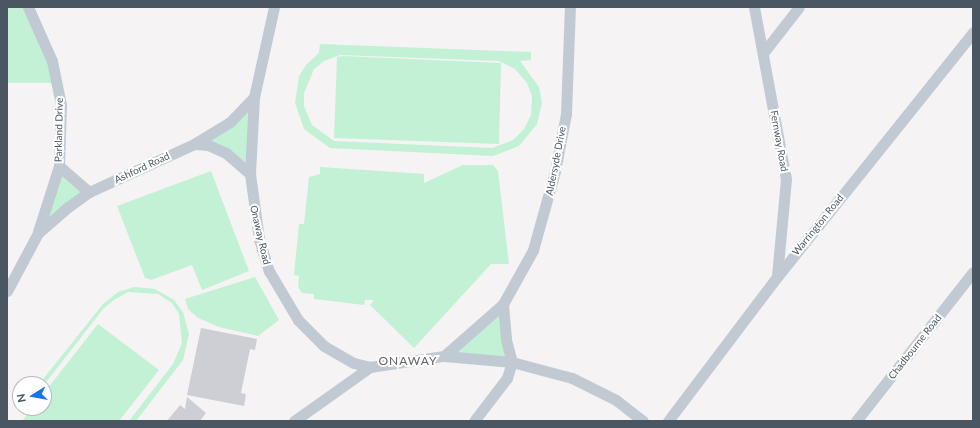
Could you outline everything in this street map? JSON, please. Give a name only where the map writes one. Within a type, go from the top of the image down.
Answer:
[{"type":"street","name":"Parkland Drive","points":[[28,7],[58,83],[61,105],[59,166],[38,232]]},
{"type":"street","name":"Onaway Road","points":[[274,7],[254,96],[250,174],[259,239],[269,272],[285,302],[324,346],[337,355],[370,368]]},
{"type":"street","name":"Aldersyde Drive","points":[[444,356],[503,304],[533,250],[555,171],[566,114],[570,7]]},
{"type":"street","name":"Fernway Road","points":[[754,7],[786,179],[777,276]]},
{"type":"street","points":[[763,53],[799,7]]},
{"type":"street","name":"Warrington Road","points":[[668,421],[777,276],[973,32]]},
{"type":"street","name":"Ashford Road","points":[[7,291],[38,232],[89,192],[194,144],[230,122],[254,96]]},
{"type":"street","points":[[194,144],[208,145],[226,152],[250,174]]},
{"type":"street","points":[[59,166],[89,192]]},
{"type":"street","name":"Chadbourne Road","points":[[856,421],[973,272]]},
{"type":"street","points":[[474,421],[507,378],[512,362],[506,340],[503,304]]},
{"type":"street","points":[[294,421],[370,368],[444,356],[512,362],[572,378],[616,400],[643,421]]},
{"type":"green space","points":[[7,7],[28,7],[58,83],[7,83]]},
{"type":"green space","points":[[320,44],[531,52],[531,60],[520,61],[539,87],[542,103],[537,124],[519,146],[493,156],[330,148],[304,129],[295,103],[299,76],[306,65],[319,53]],"holes":[[[340,55],[499,61],[515,69],[527,83],[532,96],[531,115],[524,129],[513,140],[492,148],[334,141],[312,125],[304,106],[304,93],[314,69],[324,61]]]},
{"type":"green space","points":[[343,56],[501,63],[499,144],[334,138],[337,57]]},
{"type":"green space","points":[[254,97],[250,174],[237,160],[194,144]]},
{"type":"green space","points":[[463,165],[493,165],[498,171],[509,264],[491,264],[414,348],[370,305],[374,300],[365,300],[364,305],[314,299],[314,294],[302,293],[298,287],[299,276],[294,275],[299,224],[304,224],[309,177],[320,174],[320,167],[424,174],[424,183]]},
{"type":"green space","points":[[59,166],[89,192],[38,233]]},
{"type":"green space","points":[[211,171],[249,271],[202,290],[192,265],[151,280],[145,278],[117,206]]},
{"type":"green space","points":[[255,277],[279,320],[258,336],[219,327],[198,318],[188,309],[185,299]]},
{"type":"green space","points":[[134,287],[155,289],[174,300],[183,312],[189,334],[183,360],[136,421],[129,421],[173,364],[182,343],[179,314],[172,303],[158,294],[128,292],[114,300],[103,309],[51,376],[45,376],[103,304],[118,292]]},
{"type":"green space","points":[[503,304],[512,362],[444,356]]},
{"type":"green space","points":[[98,324],[159,370],[119,421],[22,421],[26,416],[52,416],[52,383]]},
{"type":"building","points":[[201,328],[257,339],[255,350],[250,349],[241,393],[246,394],[244,406],[187,395]]},
{"type":"building","points":[[187,397],[206,413],[200,421],[167,421],[180,405],[185,409]]},
{"type":"district","name":"ONAWAY","points":[[408,361]]}]
